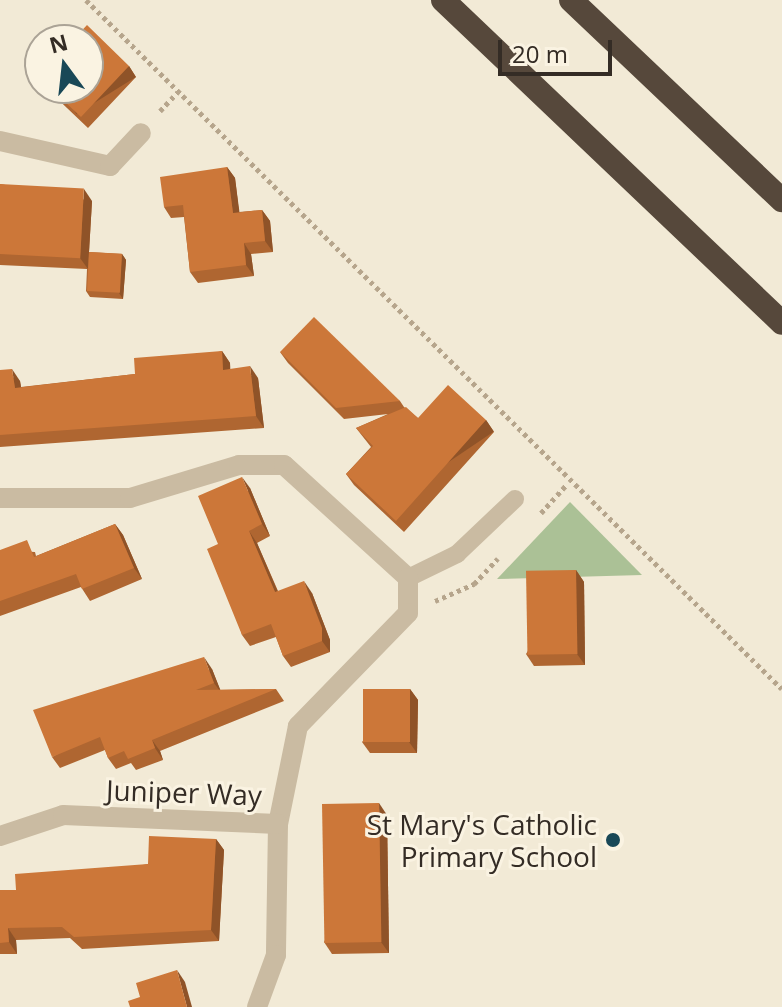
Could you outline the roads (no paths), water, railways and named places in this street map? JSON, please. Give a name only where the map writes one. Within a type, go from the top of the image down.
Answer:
[{"type":"highway","points":[[443,0],[782,323]]},
{"type":"highway","points":[[571,0],[782,200]]},
{"type":"street","points":[[0,141],[110,166],[141,133]]},
{"type":"street","points":[[0,498],[130,498],[239,465],[284,465],[408,578],[408,613],[298,726],[278,824]]},
{"type":"street","name":"Juniper Way","points":[[0,836],[63,815],[278,824],[276,955],[257,1007]]},
{"type":"lane","points":[[408,578],[457,554],[515,499]]},
{"type":"place","name":"St Mary's Catholic Primary School","points":[[613,840]]}]
